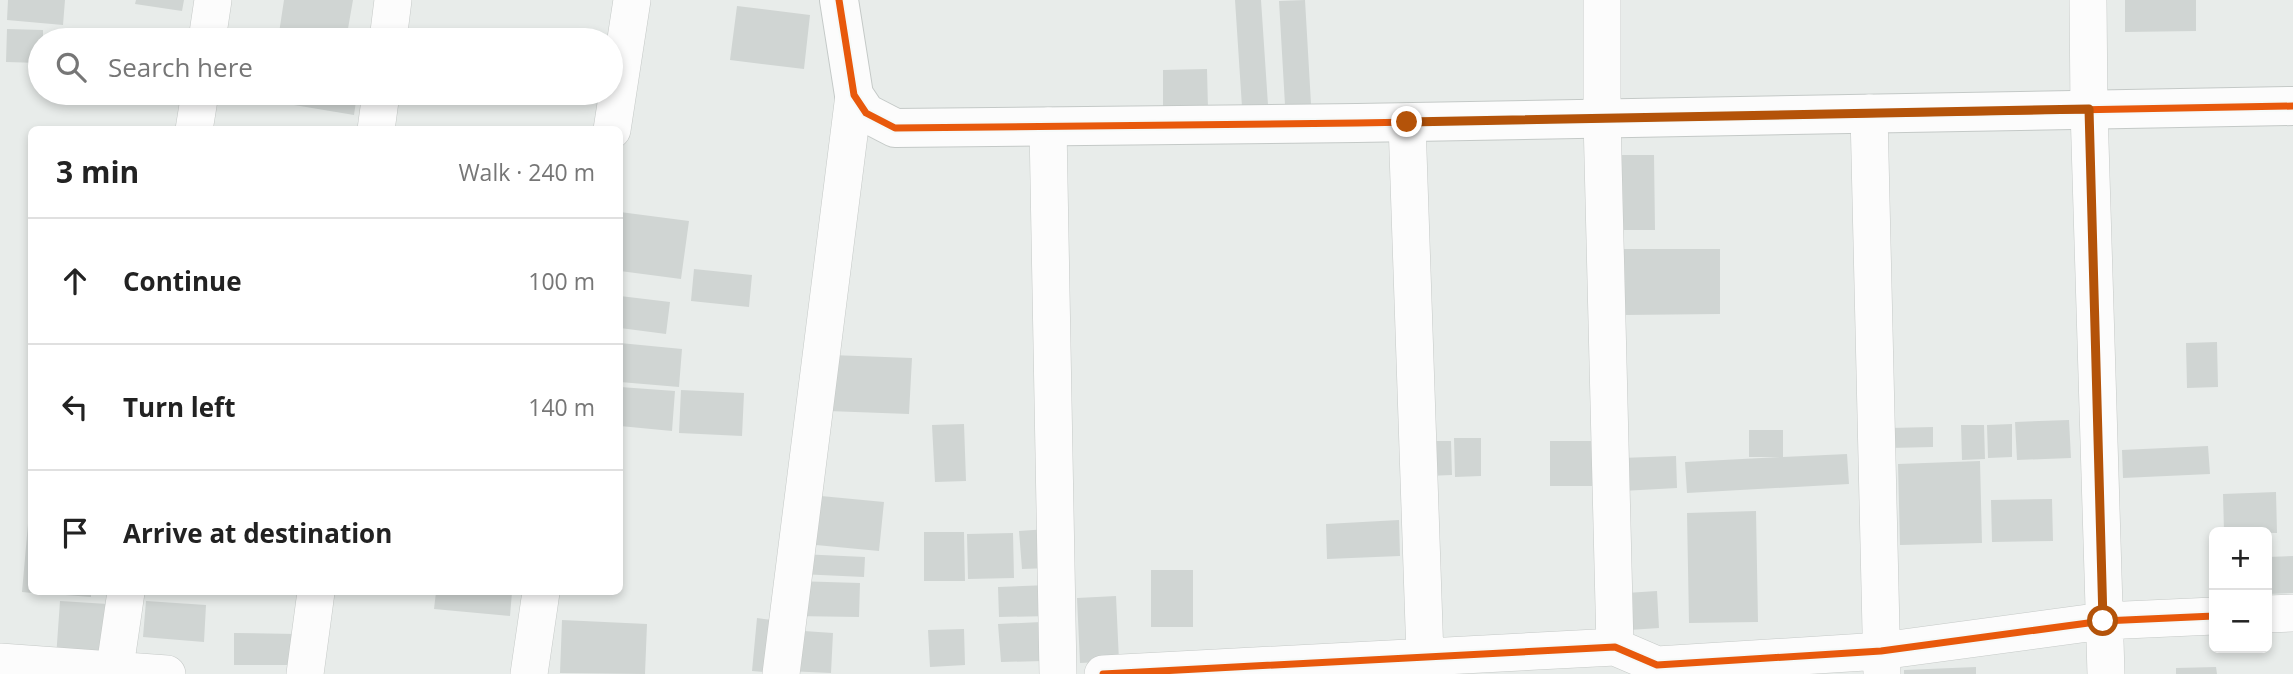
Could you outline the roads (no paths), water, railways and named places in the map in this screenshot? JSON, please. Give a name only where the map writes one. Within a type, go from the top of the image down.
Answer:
[{"type":"street","points":[[209,28],[213,0]]},
{"type":"street","points":[[390,28],[393,0]]},
{"type":"street","points":[[623,58],[632,0]]},
{"type":"street","points":[[781,674],[854,95],[839,0]]},
{"type":"street","points":[[1602,0],[1602,118],[1615,647]]},
{"type":"street","points":[[2088,0],[2106,674]]},
{"type":"street","points":[[854,95],[866,113],[895,128],[2293,106]]},
{"type":"street","points":[[195,126],[198,105]]},
{"type":"street","points":[[377,126],[379,105]]},
{"type":"street","points":[[613,126],[616,105]]},
{"type":"street","points":[[1869,113],[1882,663]]},
{"type":"street","points":[[1407,122],[1425,657]]},
{"type":"street","points":[[1048,126],[1058,674]]},
{"type":"street","points":[[114,672],[126,595]]},
{"type":"street","points":[[305,674],[316,595]]},
{"type":"street","points":[[529,674],[541,595]]},
{"type":"street","points":[[2272,614],[2293,613]]},
{"type":"street","points":[[1103,674],[1209,671],[1615,647],[1658,669],[1882,663],[2103,621],[2209,616]]},
{"type":"street","points":[[0,662],[167,674]]}]
